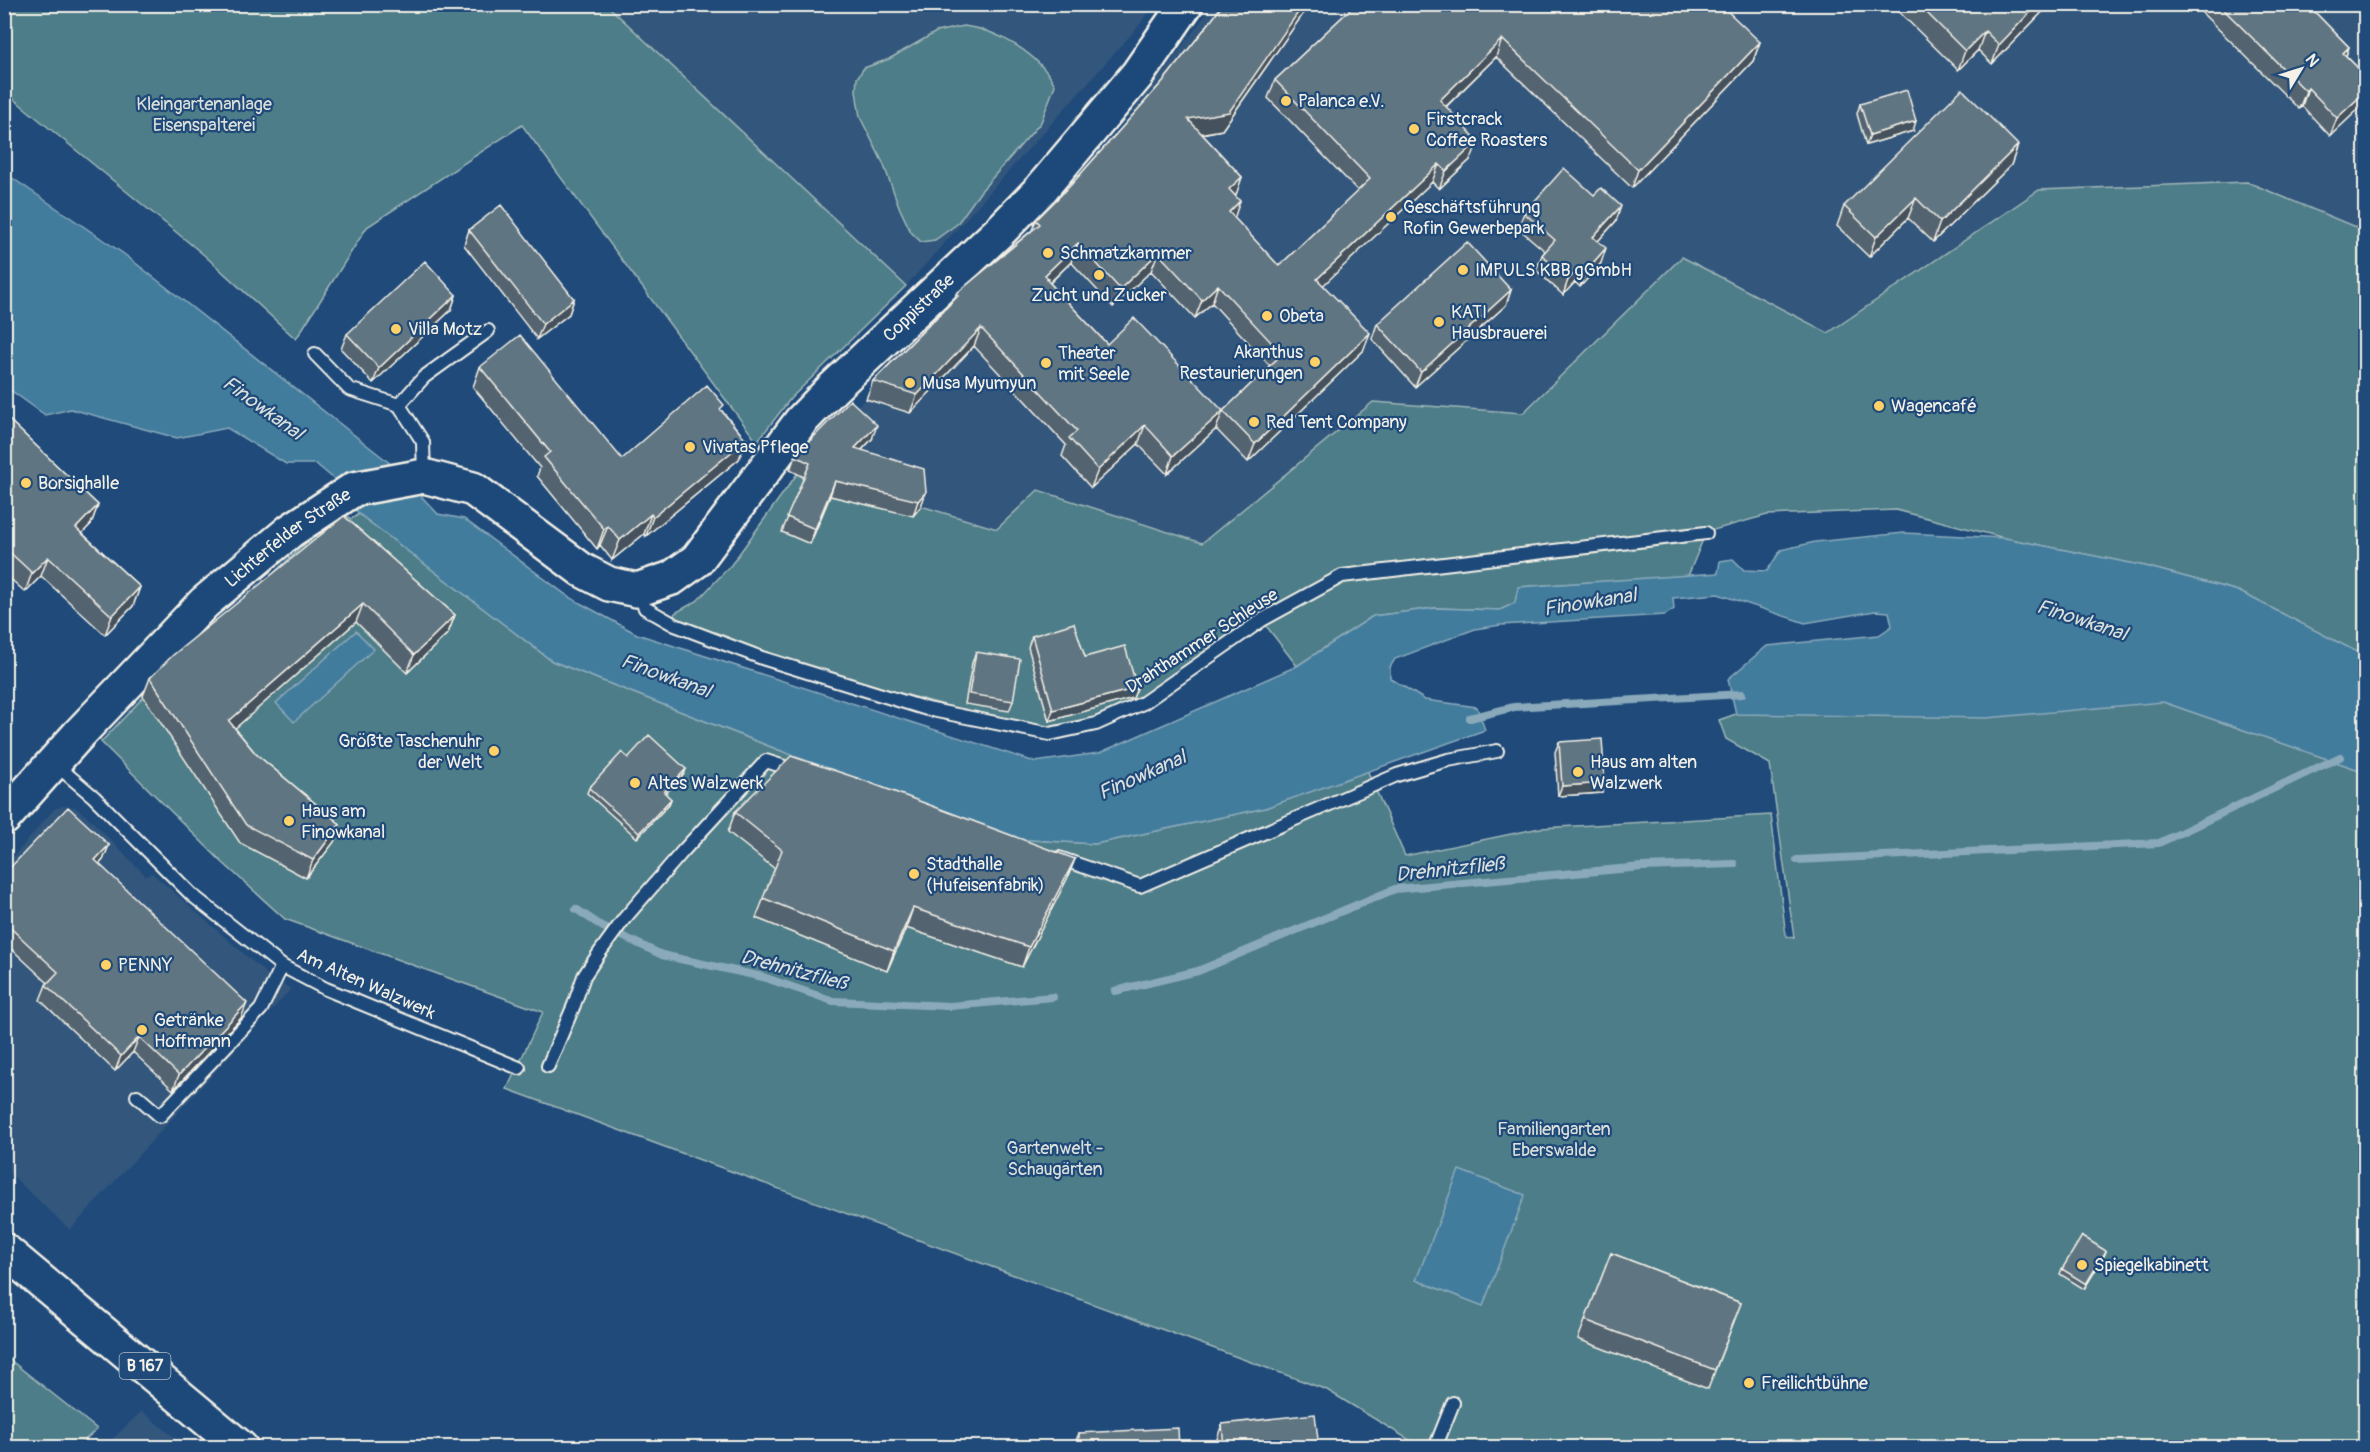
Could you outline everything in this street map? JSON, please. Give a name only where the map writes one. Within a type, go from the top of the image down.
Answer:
[{"type":"main road","name":"Coppistraße","points":[[637,590],[672,578],[697,560],[801,421],[1041,189],[1137,75],[1186,4]]},
{"type":"main road","name":"Lichterfelder Straße","points":[[4,818],[204,603],[290,531],[354,489],[424,476],[473,489],[582,570],[609,584],[637,590]]},
{"type":"main road","name":"B 167","points":[[4,1250],[236,1446]]},
{"type":"lane","points":[[399,405],[424,377],[488,331]]},
{"type":"lane","points":[[315,354],[349,389],[399,405],[423,442],[424,476]]},
{"type":"lane","name":"Drahthammer Schleuse","points":[[637,590],[645,608],[675,625],[762,658],[927,709],[1050,734],[1096,724],[1143,703],[1262,620],[1342,576],[1706,532]]},
{"type":"lane","points":[[1050,855],[1140,886],[1397,775],[1448,760],[1497,752]]},
{"type":"lane","points":[[548,1066],[584,976],[600,952],[624,919],[766,760],[812,776]]},
{"type":"lane","name":"Am Alten Walzwerk","points":[[54,763],[94,797],[192,895],[282,966],[327,989],[519,1068]]},
{"type":"lane","points":[[137,1096],[160,1116],[261,1010],[282,966]]},
{"type":"lane","points":[[1435,1448],[1454,1403]]},
{"type":"shaded area","points":[[607,5],[1154,5],[1137,28],[906,286]]},
{"type":"shaded area","points":[[1213,5],[2365,5],[2365,231],[2247,182],[2039,190],[1829,333],[1682,257],[1522,413],[1373,402],[1201,543],[1038,490],[997,529],[921,506],[913,516],[843,499],[790,470],[845,414],[865,400],[1064,204]]},
{"type":"shaded area","points":[[63,806],[75,807],[91,820],[146,876],[152,873],[268,975],[291,989],[70,1230],[5,1169],[4,868],[54,809]]},
{"type":"shaded area","points":[[142,1411],[186,1447],[104,1447]]},
{"type":"green space","name":"Kleingartenanlage Eisenspalterei","points":[[4,5],[607,5],[906,286],[791,398],[757,442],[522,125],[367,227],[296,339],[204,255],[5,92]]},
{"type":"green space","points":[[964,26],[977,28],[1016,45],[1039,63],[1055,85],[1041,122],[981,191],[957,224],[935,240],[921,242],[911,232],[883,163],[860,117],[856,91],[857,78],[864,68],[889,59],[936,32]]},
{"type":"green space","points":[[2247,182],[2365,231],[2365,656],[2238,591],[2145,566],[2005,538],[1896,510],[1767,515],[1706,532],[1688,576],[1519,587],[1515,603],[1500,610],[1435,608],[1373,616],[1297,666],[1257,614],[1159,697],[1056,738],[795,665],[672,620],[675,613],[697,601],[731,565],[797,474],[843,499],[921,506],[997,529],[1038,490],[1202,543],[1373,402],[1523,413],[1682,257],[1828,333],[2039,190]]},
{"type":"green space","name":"Familiengarten Eberswalde","points":[[345,514],[351,519],[359,514],[552,661],[802,759],[1016,839],[1095,844],[1265,808],[1367,770],[1405,856],[1540,828],[1771,815],[1786,936],[1794,938],[1770,764],[1726,739],[1719,720],[1736,714],[2163,702],[2365,772],[2365,1447],[1421,1447],[1327,1390],[507,1089],[543,1012],[285,919],[222,862],[101,742],[168,671],[306,543]]},
{"type":"green space","points":[[4,1356],[97,1429],[77,1447],[5,1447]]},
{"type":"water","name":"Finowkanal","points":[[5,173],[124,254],[391,464],[438,514],[464,519],[569,597],[637,634],[1035,762],[1099,753],[1297,666],[1373,616],[1435,608],[1500,610],[1515,603],[1518,587],[1718,573],[1720,561],[1733,559],[1744,570],[1767,571],[1781,550],[1815,542],[1904,533],[2005,538],[2145,566],[2238,591],[2365,656],[2365,772],[2163,702],[1987,718],[1736,714],[1728,679],[1767,646],[1879,635],[1892,626],[1889,612],[1875,611],[1805,623],[1718,594],[1673,598],[1674,609],[1665,615],[1501,625],[1475,629],[1395,659],[1390,667],[1390,678],[1425,700],[1477,707],[1485,730],[1265,808],[1095,844],[1016,839],[802,759],[552,661],[359,514],[334,479],[316,464],[286,464],[227,428],[177,438],[71,409],[45,415],[5,386]]},
{"type":"water","points":[[356,631],[374,649],[294,722],[276,703]]},
{"type":"water","points":[[1459,1170],[1525,1195],[1483,1306],[1416,1280]]},
{"type":"building","points":[[1223,4],[1304,4],[1229,112],[1188,119],[1242,177],[1229,189],[1240,201],[1229,212],[1279,266],[1370,179],[1275,80],[1356,4],[1720,4],[1760,42],[1638,170],[1502,39],[1440,100],[1478,141],[1446,171],[1439,164],[1317,279],[1370,333],[1255,444],[1223,411],[1173,456],[1145,425],[1098,470],[1069,438],[1077,431],[981,328],[917,395],[873,381],[958,296],[956,294],[1040,224],[1036,220],[1070,186],[1165,79]],"holes":[[[1078,243],[1120,289],[1158,253],[1202,300],[1218,285],[1282,354],[1223,411],[1134,318],[1107,344],[1047,280],[1049,279],[1045,275]]]},
{"type":"building","points":[[1918,4],[2038,4],[1999,45],[1985,31],[1965,51]]},
{"type":"building","points":[[2218,4],[2307,4],[2349,47],[2343,53],[2366,76],[2366,91],[2337,118],[2308,88],[2306,91]]},
{"type":"building","points":[[1962,89],[2018,145],[1940,222],[1916,198],[1876,237],[1844,206]]},
{"type":"building","points":[[1907,90],[1916,121],[1870,135],[1860,104]]},
{"type":"building","points":[[1564,168],[1594,195],[1601,188],[1621,206],[1593,237],[1606,248],[1585,272],[1580,267],[1568,280],[1542,255],[1555,240],[1524,213]]},
{"type":"building","points":[[501,205],[574,299],[543,324],[469,230]]},
{"type":"building","name":"KATI Hausbrauerei","points":[[1467,242],[1511,290],[1421,372],[1377,324]]},
{"type":"building","name":"Villa Motz","points":[[425,261],[456,295],[379,368],[347,334]]},
{"type":"building","name":"Vivatas Pflege","points":[[520,335],[622,459],[707,385],[724,405],[720,409],[746,440],[653,517],[651,514],[620,540],[608,526],[604,529],[544,457],[550,452],[480,367]]},
{"type":"building","points":[[850,400],[877,425],[855,448],[924,469],[926,492],[918,501],[835,481],[815,529],[787,517],[810,463],[795,456]]},
{"type":"building","points":[[4,415],[98,505],[76,528],[140,587],[112,616],[48,557],[32,573],[4,547]]},
{"type":"building","points":[[344,516],[455,615],[414,655],[363,604],[229,721],[256,754],[340,824],[313,860],[246,825],[150,678],[173,655]]},
{"type":"building","points":[[1074,623],[1085,657],[1125,646],[1137,688],[1053,710],[1032,636]]},
{"type":"building","points":[[976,652],[1020,659],[1013,701],[969,694]]},
{"type":"building","name":"Altes Walzwerk","points":[[649,735],[686,769],[664,792],[671,799],[639,833],[589,788],[622,752],[628,758]]},
{"type":"building","name":"Haus am alten Walzwerk","points":[[1602,739],[1605,783],[1562,786],[1559,742]]},
{"type":"building","name":"Stadthalle (Hufeisenfabrik)","points":[[791,756],[857,778],[1075,859],[1029,947],[913,908],[894,951],[763,898],[782,850],[735,812]]},
{"type":"building","name":"PENNY","points":[[68,807],[109,845],[95,860],[247,1003],[179,1075],[139,1037],[121,1056],[46,985],[58,972],[4,922],[4,874]]},
{"type":"building","name":"Spiegelkabinett","points":[[2082,1236],[2106,1251],[2086,1284],[2062,1269]]},
{"type":"building","points":[[1611,1253],[1741,1303],[1715,1370],[1585,1320]]},
{"type":"building","points":[[1315,1414],[1319,1448],[1224,1448],[1222,1424]]},
{"type":"building","points":[[1178,1428],[1179,1448],[1079,1448],[1079,1433]]},
{"type":"waterway","points":[[1470,718],[1514,707],[1742,694]]},
{"type":"waterway","points":[[1797,860],[2159,843],[2340,757]]},
{"type":"waterway","name":"Drehnitzfließ","points":[[1115,991],[1198,971],[1395,889],[1642,867],[1734,864]]},
{"type":"waterway","name":"Drehnitzfließ","points":[[576,909],[603,927],[662,955],[763,977],[833,1001],[950,1006],[1053,997]]},
{"type":"place","name":"Palanca e.V.","points":[[1286,101]]},
{"type":"place","name":"Firstcrack Coffee Roasters","points":[[1414,129]]},
{"type":"place","name":"Geschäftsführung Rofin Gewerbepark","points":[[1391,217]]},
{"type":"place","name":"Schmatzkammer","points":[[1048,253]]},
{"type":"place","name":"IMPULS KBB gGmbH","points":[[1463,270]]},
{"type":"place","name":"Zucht und Zucker","points":[[1099,275]]},
{"type":"place","name":"Obeta","points":[[1267,316]]},
{"type":"place","name":"KATI Hausbrauerei","points":[[1439,322]]},
{"type":"place","name":"Villa Motz","points":[[396,329]]},
{"type":"place","name":"Akanthus Restaurierungen","points":[[1315,362]]},
{"type":"place","name":"Theater mit Seele","points":[[1046,363]]},
{"type":"place","name":"Musa Myumyun","points":[[910,383]]},
{"type":"place","name":"Wagencafé","points":[[1879,406]]},
{"type":"place","name":"Red Tent Company","points":[[1254,422]]},
{"type":"place","name":"Vivatas Pflege","points":[[690,447]]},
{"type":"place","name":"Borsighalle","points":[[26,483]]},
{"type":"place","name":"Größte Taschenuhr der Welt","points":[[494,751]]},
{"type":"place","name":"Haus am alten Walzwerk","points":[[1578,772]]},
{"type":"place","name":"Altes Walzwerk","points":[[635,783]]},
{"type":"place","name":"Haus am Finowkanal","points":[[289,821]]},
{"type":"place","name":"Stadthalle (Hufeisenfabrik)","points":[[914,874]]},
{"type":"place","name":"PENNY","points":[[106,965]]},
{"type":"place","name":"Getränke Hoffmann","points":[[142,1030]]},
{"type":"place","name":"Spiegelkabinett","points":[[2082,1265]]},
{"type":"place","name":"Freilichtbühne","points":[[1749,1383]]},
{"type":"park label","name":"Gartenwelt - Schaugärten","points":[[1055,1158]]}]
